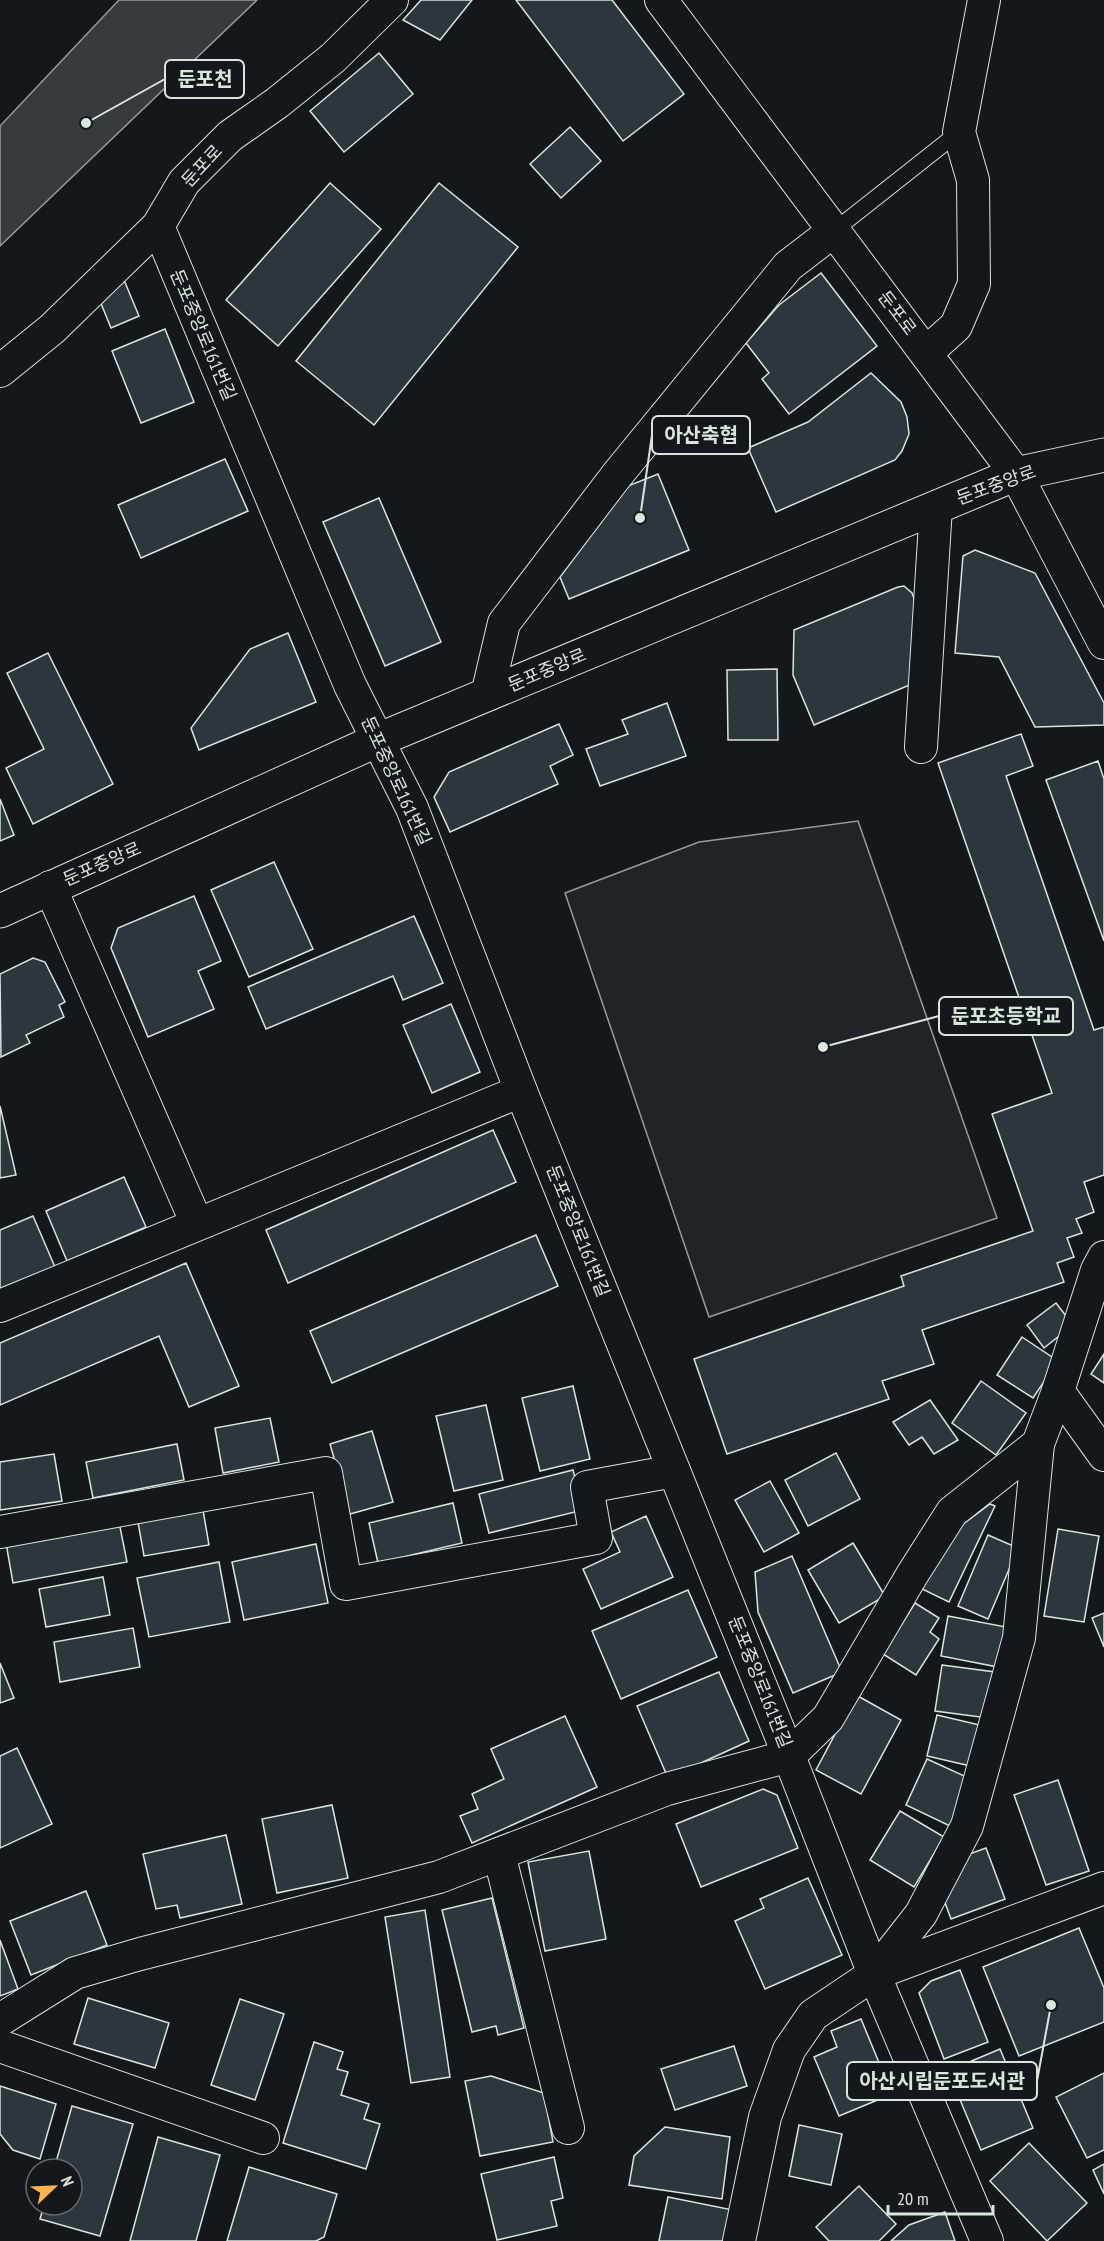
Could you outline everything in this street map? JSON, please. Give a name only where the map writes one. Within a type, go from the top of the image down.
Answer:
[{"type":"street","name":"둔포로","points":[[0,371],[52,329],[158,226],[184,182],[230,136],[277,103],[333,58],[392,0]]},
{"type":"street","name":"둔포로","points":[[662,0],[1016,474],[1104,643]]},
{"type":"street","points":[[926,352],[956,326],[974,284],[973,180],[959,132],[984,0]]},
{"type":"street","name":"둔포중앙로161번길","points":[[158,226],[350,685],[412,808],[521,1091],[789,1756],[874,1974],[987,2241]]},
{"type":"street","points":[[487,695],[504,622],[617,475],[788,266],[835,230]]},
{"type":"street","name":"둔포중앙로","points":[[0,911],[50,886],[378,740],[936,507],[1016,474],[1104,455]]},
{"type":"street","points":[[921,747],[936,507]]},
{"type":"street","points":[[50,886],[197,1224]]},
{"type":"street","points":[[0,1306],[521,1091]]},
{"type":"street","points":[[874,1974],[921,1914],[967,1826],[1019,1638],[1038,1444],[1058,1391],[1097,1270],[1104,1257]]},
{"type":"street","points":[[1058,1391],[1104,1455]]},
{"type":"street","points":[[0,2020],[75,1973],[439,1877],[667,1790],[789,1756],[828,1718],[952,1512],[1038,1444]]},
{"type":"street","points":[[0,1532],[326,1473],[346,1584],[596,1538],[587,1487],[674,1471]]},
{"type":"street","points":[[499,1854],[568,2128]]},
{"type":"street","points":[[739,2241],[765,2117],[789,2050],[813,2015],[874,1974],[1104,1888]]},
{"type":"street","points":[[0,2046],[263,2138]]},
{"type":"lane","points":[[835,230],[959,132]]},
{"type":"shaded area","points":[[119,0],[257,0],[0,246],[0,126]]},
{"type":"shaded area","points":[[858,821],[997,1218],[709,1317],[565,893],[699,842]]},
{"type":"building","points":[[421,0],[472,0],[440,40],[403,20]]},
{"type":"building","points":[[516,0],[612,0],[684,94],[623,141]]},
{"type":"building","points":[[379,53],[413,94],[344,152],[310,111]]},
{"type":"building","points":[[570,127],[601,161],[561,198],[530,164]]},
{"type":"building","points":[[330,183],[381,229],[278,346],[226,300]]},
{"type":"building","points":[[439,183],[518,247],[374,425],[296,361]]},
{"type":"building","points":[[821,273],[877,346],[789,414],[762,379],[769,373],[746,343],[779,305]]},
{"type":"building","points":[[124,280],[139,316],[111,328],[100,301]]},
{"type":"building","points":[[165,329],[194,402],[141,423],[112,351]]},
{"type":"building","points":[[871,373],[901,402],[907,417],[909,434],[902,451],[895,460],[776,512],[748,448],[808,422]]},
{"type":"building","points":[[225,459],[248,511],[141,558],[118,505]]},
{"type":"building","points":[[658,474],[689,550],[569,599],[560,577],[628,486]]},
{"type":"building","points":[[379,498],[441,642],[385,666],[323,522]]},
{"type":"building","points":[[975,550],[1035,573],[1104,703],[1104,725],[1035,727],[999,657],[955,653],[963,556]]},
{"type":"building","points":[[904,586],[912,593],[915,601],[912,684],[814,725],[793,675],[794,630]]},
{"type":"building","points":[[288,633],[316,702],[199,750],[191,728],[250,649]]},
{"type":"building","points":[[48,653],[113,784],[33,824],[6,768],[44,749],[7,673]]},
{"type":"building","points":[[777,669],[778,740],[728,740],[727,670]]},
{"type":"building","points":[[667,703],[686,756],[600,786],[586,749],[628,734],[622,720]]},
{"type":"building","points":[[559,724],[573,755],[550,766],[558,784],[450,832],[434,797],[449,772]]},
{"type":"building","points":[[1021,734],[1033,766],[1006,776],[1094,1030],[1104,1027],[1104,1175],[1084,1182],[1094,1212],[1076,1219],[1082,1233],[1067,1238],[1074,1257],[1057,1263],[1064,1282],[922,1330],[934,1364],[882,1381],[889,1399],[727,1454],[694,1359],[904,1286],[901,1276],[1033,1231],[992,1114],[1052,1093],[938,763]]},
{"type":"building","points":[[1098,761],[1104,779],[1104,941],[1046,780]]},
{"type":"building","points":[[0,799],[14,835],[0,841]]},
{"type":"building","points":[[274,862],[313,949],[249,977],[211,890]]},
{"type":"building","points":[[194,896],[221,961],[198,971],[214,1009],[148,1037],[111,948],[118,928]]},
{"type":"building","points":[[414,916],[443,983],[403,1000],[393,976],[266,1029],[248,987]]},
{"type":"building","points":[[33,958],[45,962],[65,1002],[59,1005],[64,1017],[26,1035],[30,1043],[1,1057],[0,974]]},
{"type":"building","points":[[451,1004],[480,1072],[432,1093],[403,1025]]},
{"type":"building","points":[[0,1106],[16,1175],[0,1178]]},
{"type":"building","points":[[493,1130],[516,1182],[288,1283],[266,1230]]},
{"type":"building","points":[[124,1177],[146,1227],[67,1261],[46,1211]]},
{"type":"building","points":[[33,1216],[55,1267],[0,1290],[0,1230]]},
{"type":"building","points":[[536,1235],[558,1286],[332,1383],[310,1331]]},
{"type":"building","points":[[186,1263],[239,1386],[189,1407],[159,1336],[0,1405],[0,1343]]},
{"type":"building","points":[[1056,1303],[1073,1325],[1044,1348],[1027,1325]]},
{"type":"building","points":[[1022,1337],[1058,1361],[1033,1398],[997,1375]]},
{"type":"building","points":[[1104,1354],[1104,1383],[1091,1374]]},
{"type":"building","points":[[981,1381],[1026,1413],[996,1455],[952,1423]]},
{"type":"building","points":[[573,1386],[590,1459],[540,1471],[522,1398]]},
{"type":"building","points":[[930,1400],[958,1440],[934,1454],[922,1437],[909,1445],[893,1422]]},
{"type":"building","points":[[486,1405],[503,1480],[454,1491],[436,1416]]},
{"type":"building","points":[[270,1418],[279,1462],[223,1473],[215,1428]]},
{"type":"building","points":[[372,1431],[393,1502],[350,1514],[330,1444]]},
{"type":"building","points":[[177,1444],[184,1480],[93,1498],[86,1462]]},
{"type":"building","points":[[836,1453],[860,1499],[808,1526],[785,1480]]},
{"type":"building","points":[[54,1454],[62,1501],[0,1510],[0,1462]]},
{"type":"building","points":[[573,1470],[583,1510],[489,1533],[479,1494]]},
{"type":"building","points":[[770,1481],[799,1533],[764,1552],[735,1500]]},
{"type":"building","points":[[453,1503],[462,1543],[378,1563],[369,1523]]},
{"type":"building","points":[[990,1504],[995,1506],[949,1602],[922,1589],[947,1536]]},
{"type":"building","points":[[203,1510],[209,1545],[144,1556],[138,1522]]},
{"type":"building","points":[[646,1516],[673,1577],[601,1609],[583,1569],[620,1552],[611,1532]]},
{"type":"building","points":[[119,1522],[127,1562],[13,1583],[6,1543]]},
{"type":"building","points":[[1058,1529],[1099,1536],[1084,1622],[1044,1616]]},
{"type":"building","points":[[988,1535],[1018,1548],[988,1619],[958,1606]]},
{"type":"building","points":[[853,1543],[885,1596],[839,1623],[808,1570]]},
{"type":"building","points":[[316,1544],[328,1603],[244,1620],[232,1562]]},
{"type":"building","points":[[792,1556],[842,1672],[793,1693],[758,1612],[755,1572]]},
{"type":"building","points":[[219,1562],[230,1622],[149,1637],[137,1578]]},
{"type":"building","points":[[103,1577],[110,1615],[46,1627],[39,1589]]},
{"type":"building","points":[[688,1590],[717,1657],[621,1699],[592,1631]]},
{"type":"building","points":[[915,1603],[939,1618],[930,1632],[939,1639],[916,1675],[883,1654]]},
{"type":"building","points":[[1104,1613],[1104,1647],[1092,1618]]},
{"type":"building","points":[[948,1616],[1006,1627],[998,1667],[941,1656]]},
{"type":"building","points":[[133,1628],[140,1667],[60,1682],[54,1642]]},
{"type":"building","points":[[0,1663],[14,1698],[0,1703]]},
{"type":"building","points":[[942,1665],[995,1672],[988,1718],[935,1711]]},
{"type":"building","points":[[719,1672],[749,1741],[668,1778],[637,1706]]},
{"type":"building","points":[[856,1695],[901,1720],[861,1794],[816,1770]]},
{"type":"building","points":[[937,1715],[984,1726],[975,1767],[927,1756]]},
{"type":"building","points":[[565,1716],[597,1787],[472,1843],[460,1816],[478,1809],[472,1794],[504,1779],[491,1749]]},
{"type":"building","points":[[17,1748],[52,1824],[0,1848],[0,1756]]},
{"type":"building","points":[[927,1759],[971,1779],[950,1826],[906,1805]]},
{"type":"building","points":[[1058,1780],[1089,1871],[1046,1885],[1014,1795]]},
{"type":"building","points":[[763,1789],[777,1795],[798,1848],[701,1887],[676,1824]]},
{"type":"building","points":[[332,1805],[348,1878],[277,1893],[262,1819]]},
{"type":"building","points":[[900,1811],[944,1837],[914,1887],[870,1860]]},
{"type":"building","points":[[226,1835],[242,1904],[180,1918],[177,1905],[156,1909],[143,1854]]},
{"type":"building","points":[[986,1848],[1005,1899],[951,1919],[940,1889],[961,1857]]},
{"type":"building","points":[[589,1851],[606,1939],[545,1951],[528,1862]]},
{"type":"building","points":[[808,1878],[842,1955],[765,1989],[735,1921],[764,1908],[760,1899]]},
{"type":"building","points":[[86,1891],[107,1945],[31,1975],[10,1921]]},
{"type":"building","points":[[492,1898],[524,2028],[498,2035],[496,2026],[472,2032],[442,1910]]},
{"type":"building","points":[[425,1910],[450,2077],[411,2083],[385,1917]]},
{"type":"building","points":[[1079,1928],[1104,1988],[1104,2022],[1019,2056],[983,1967]]},
{"type":"building","points":[[0,1940],[18,1989],[0,1996]]},
{"type":"building","points":[[960,1970],[988,2042],[944,2059],[919,1993],[931,1981]]},
{"type":"building","points":[[88,1998],[169,2023],[155,2068],[74,2044]]},
{"type":"building","points":[[240,1999],[284,2014],[255,2100],[211,2085]]},
{"type":"building","points":[[861,2019],[892,2094],[839,2116],[814,2057],[837,2047],[831,2031]]},
{"type":"building","points":[[314,2042],[343,2052],[337,2069],[348,2072],[341,2095],[369,2104],[364,2119],[380,2124],[366,2169],[283,2143]]},
{"type":"building","points":[[734,2046],[747,2086],[675,2110],[661,2069]]},
{"type":"building","points":[[1000,2049],[1033,2128],[981,2150],[948,2071]]},
{"type":"building","points":[[1104,2073],[1104,2150],[1087,2158],[1056,2097]]},
{"type":"building","points":[[491,2076],[544,2093],[553,2142],[480,2156],[465,2081]]},
{"type":"building","points":[[0,2086],[56,2104],[41,2157],[13,2150],[0,2134]]},
{"type":"building","points":[[72,2106],[133,2124],[100,2236],[40,2219],[41,2217],[84,2217],[84,2157],[57,2157]]},
{"type":"building","points":[[799,2125],[842,2134],[831,2185],[789,2176]]},
{"type":"building","points":[[665,2127],[730,2137],[722,2199],[629,2185],[634,2156]]},
{"type":"building","points":[[158,2137],[220,2155],[196,2241],[130,2241]]},
{"type":"building","points":[[1029,2143],[1087,2203],[1047,2241],[990,2181]]},
{"type":"building","points":[[554,2157],[563,2198],[551,2201],[557,2226],[497,2240],[481,2174]]},
{"type":"building","points":[[1104,2164],[1104,2194],[1093,2170]]},
{"type":"building","points":[[249,2167],[337,2194],[324,2237],[316,2241],[227,2241]]},
{"type":"building","points":[[859,2186],[896,2224],[879,2241],[829,2241],[816,2227]]},
{"type":"building","points":[[668,2197],[733,2210],[727,2241],[659,2241]]},
{"type":"building","points":[[945,2212],[955,2241],[891,2241],[909,2225]]},
{"type":"place","name":"둔포천","points":[[86,123]]},
{"type":"place","name":"아산축협","points":[[640,518]]},
{"type":"place","name":"둔포초등학교","points":[[823,1047]]},
{"type":"place","name":"아산시립둔포도서관","points":[[1051,2005]]}]
